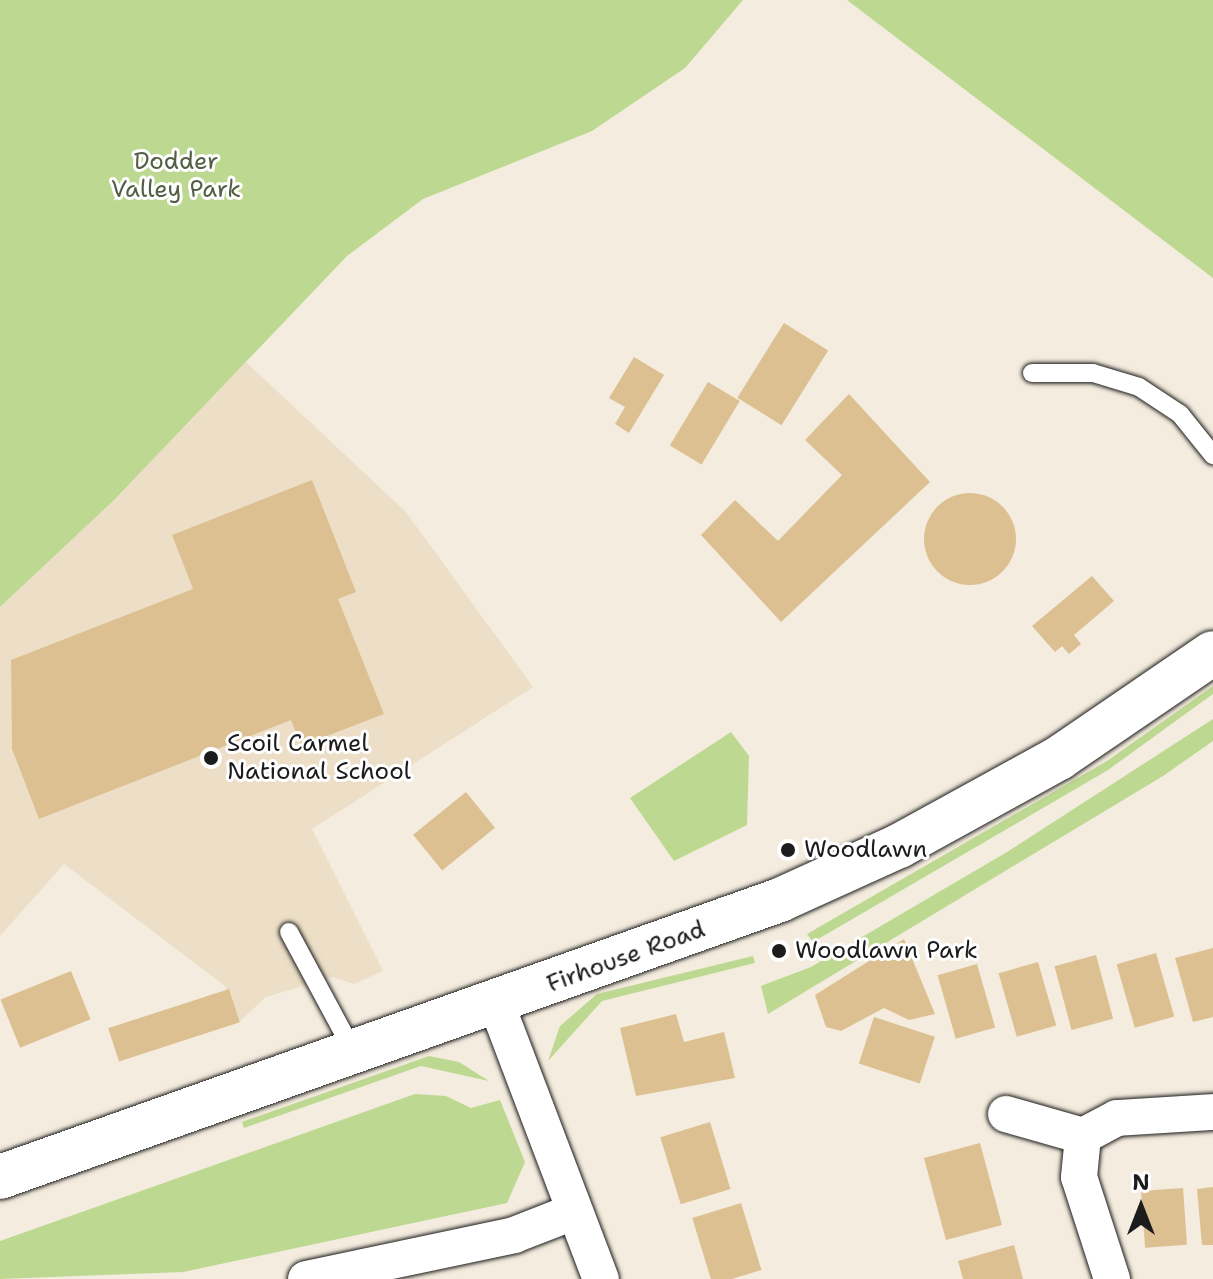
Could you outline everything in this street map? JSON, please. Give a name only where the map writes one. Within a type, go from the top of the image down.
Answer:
[{"type":"main road","name":"Firhouse Road","points":[[0,1177],[355,1054],[766,906],[899,846],[1059,758],[1213,653]]},
{"type":"street","points":[[496,1003],[601,1279]]},
{"type":"street","points":[[1006,1114],[1083,1136],[1117,1118],[1213,1112]]},
{"type":"street","points":[[1083,1136],[1079,1177],[1112,1279]]},
{"type":"street","points":[[306,1279],[514,1235],[573,1212]]},
{"type":"lane","points":[[1032,373],[1093,373],[1139,387],[1180,414],[1213,455]]},
{"type":"lane","points":[[289,932],[355,1054]]},
{"type":"shaded area","name":"Scoil Carmel National School","points":[[246,362],[406,512],[533,687],[312,829],[383,971],[354,984],[332,977],[266,997],[238,1023],[225,986],[64,864],[0,936],[0,607]]},
{"type":"green space","name":"Dodder Valley Park","points":[[0,0],[743,0],[685,68],[592,131],[423,199],[347,256],[114,500],[0,607]]},
{"type":"green space","points":[[847,0],[1213,0],[1213,278]]},
{"type":"green space","points":[[1213,686],[1213,694],[1108,770],[813,942],[807,934],[1107,761]]},
{"type":"green space","points":[[1213,719],[1213,741],[1163,776],[768,1014],[761,986],[811,967],[1007,852]]},
{"type":"green space","points":[[731,732],[749,756],[747,825],[674,861],[630,798]]},
{"type":"green space","points":[[753,956],[755,963],[602,1001],[548,1061],[560,1026],[597,994]]},
{"type":"green space","points":[[429,1056],[459,1062],[489,1081],[421,1066],[244,1128],[242,1122]]},
{"type":"green space","points":[[415,1094],[446,1096],[471,1108],[500,1100],[525,1162],[507,1203],[183,1272],[0,1279],[0,1241]]},
{"type":"building","points":[[784,323],[828,351],[781,425],[737,398]]},
{"type":"building","points":[[634,357],[664,375],[629,433],[615,424],[625,407],[609,398]]},
{"type":"building","points":[[708,382],[740,401],[702,464],[670,445]]},
{"type":"building","points":[[849,394],[930,482],[781,622],[701,535],[735,500],[778,541],[842,475],[805,440]]},
{"type":"building","points":[[312,480],[356,592],[338,599],[384,714],[301,746],[291,720],[39,819],[12,749],[11,660],[193,589],[172,535]]},
{"type":"building","points":[[970,493],[988,497],[1002,507],[1012,521],[1016,539],[1012,557],[1002,571],[988,581],[970,585],[952,581],[938,571],[928,557],[924,539],[928,521],[938,507],[952,497]]},
{"type":"building","points":[[1092,576],[1114,601],[1074,635],[1081,644],[1069,654],[1062,646],[1055,652],[1032,626]]},
{"type":"building","points":[[466,792],[495,828],[442,871],[413,835]]},
{"type":"building","points":[[904,939],[935,1014],[909,1020],[884,1008],[841,1031],[826,1027],[815,995]]},
{"type":"building","points":[[1213,948],[1213,1017],[1193,1022],[1175,958]]},
{"type":"building","points":[[1156,953],[1174,1016],[1135,1028],[1117,964]]},
{"type":"building","points":[[1096,955],[1113,1019],[1072,1030],[1054,966]]},
{"type":"building","points":[[1038,962],[1056,1025],[1017,1037],[999,973]]},
{"type":"building","points":[[977,964],[995,1027],[956,1039],[938,975]]},
{"type":"building","points":[[71,971],[90,1019],[20,1048],[1,999]]},
{"type":"building","points":[[229,989],[240,1022],[119,1062],[108,1028]]},
{"type":"building","points":[[676,1014],[684,1042],[724,1032],[735,1078],[636,1096],[620,1028]]},
{"type":"building","points":[[874,1017],[935,1037],[920,1083],[859,1064]]},
{"type":"building","points":[[710,1122],[730,1189],[681,1204],[660,1137]]},
{"type":"building","points":[[980,1143],[1002,1225],[946,1240],[924,1158]]},
{"type":"building","points":[[1213,1187],[1213,1245],[1202,1245],[1197,1189]]},
{"type":"building","points":[[1183,1188],[1187,1245],[1145,1248],[1141,1191]]},
{"type":"building","points":[[741,1203],[761,1270],[732,1279],[711,1279],[692,1218]]},
{"type":"building","points":[[1014,1245],[1023,1279],[963,1279],[958,1261]]},
{"type":"place","name":"Scoil Carmel National School","points":[[211,758]]},
{"type":"place","name":"Woodlawn","points":[[788,850]]},
{"type":"place","name":"Woodlawn Park","points":[[779,951]]}]
